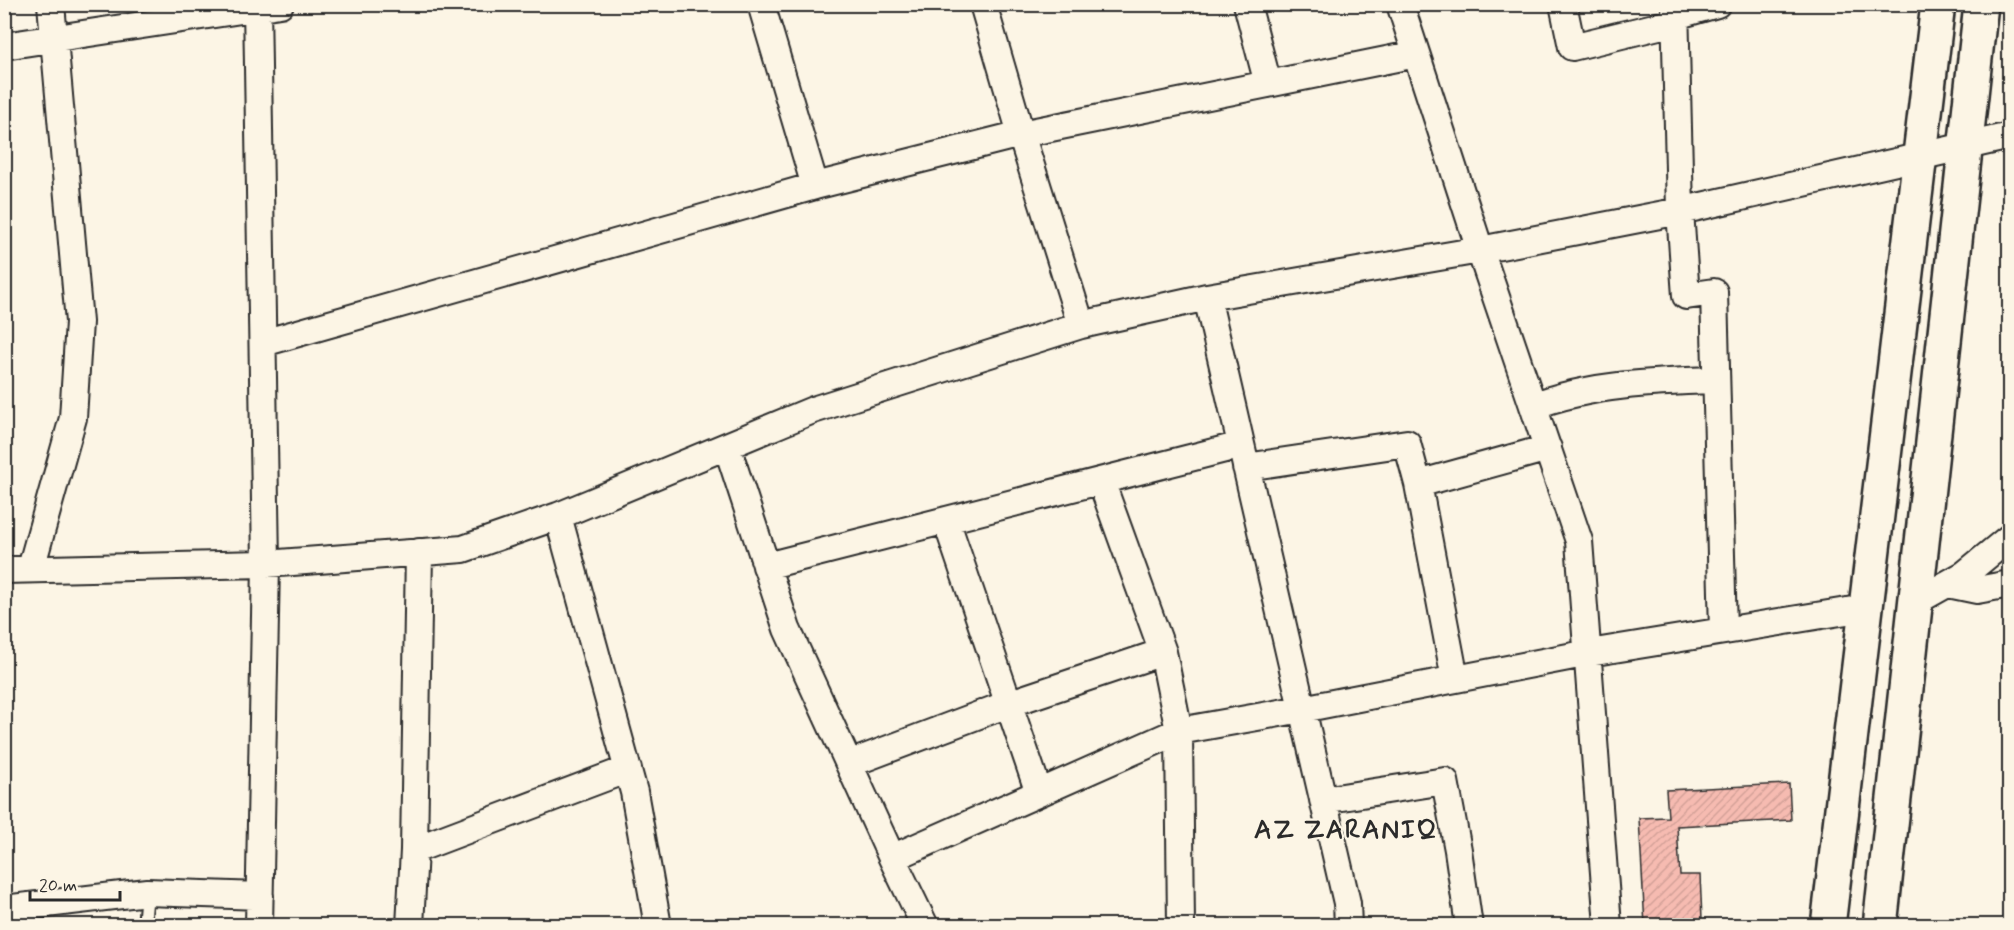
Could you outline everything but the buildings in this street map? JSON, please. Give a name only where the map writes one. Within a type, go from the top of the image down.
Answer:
[{"type":"street","points":[[31,568],[74,418],[79,322],[51,4]]},
{"type":"street","points":[[761,4],[815,186]]},
{"type":"street","points":[[983,4],[1081,325]]},
{"type":"street","points":[[1247,4],[1268,84]]},
{"type":"street","points":[[1400,4],[1480,250],[1579,541],[1608,926]]},
{"type":"street","points":[[1563,4],[1572,47],[1675,14],[1717,4]]},
{"type":"street","points":[[1828,926],[1938,4]]},
{"type":"street","points":[[1880,926],[1981,4]]},
{"type":"street","points":[[4,46],[265,6],[263,344],[266,564],[259,926]]},
{"type":"street","points":[[1675,14],[1680,211],[1686,296],[1714,292],[1723,631]]},
{"type":"street","points":[[263,344],[815,186],[1021,134],[1416,54]]},
{"type":"street","points":[[4,570],[266,564],[464,549],[558,516],[813,410],[1081,325],[1207,297],[1480,250],[1680,211],[2010,136]]},
{"type":"street","points":[[1207,297],[1347,903],[1348,926]]},
{"type":"street","points":[[1533,406],[1561,395],[1646,382],[1716,380]]},
{"type":"street","points":[[766,566],[1101,481],[1244,456],[1407,443],[1418,484],[1455,679]]},
{"type":"street","points":[[727,446],[787,629],[891,858],[926,926]]},
{"type":"street","points":[[1418,484],[1548,448]]},
{"type":"street","points":[[1101,481],[1163,652],[1179,731],[1181,926]]},
{"type":"street","points":[[558,516],[634,792],[658,926]]},
{"type":"street","points":[[946,520],[1039,793]]},
{"type":"street","points":[[1915,602],[1965,574],[2010,537]]},
{"type":"street","points":[[410,926],[414,850],[419,552]]},
{"type":"street","points":[[1948,584],[1977,590],[2010,584]]},
{"type":"street","points":[[891,858],[1179,731],[1589,653],[1865,608]]},
{"type":"street","points":[[849,764],[1008,704],[1163,652]]},
{"type":"street","points":[[414,850],[628,769]]},
{"type":"street","points":[[1323,800],[1445,781],[1469,926]]},
{"type":"street","points":[[4,909],[147,892],[260,896]]},
{"type":"lane","points":[[144,926],[147,892]]},
{"type":"district","name":"AZ ZARANIQ","points":[[1346,829]]}]
